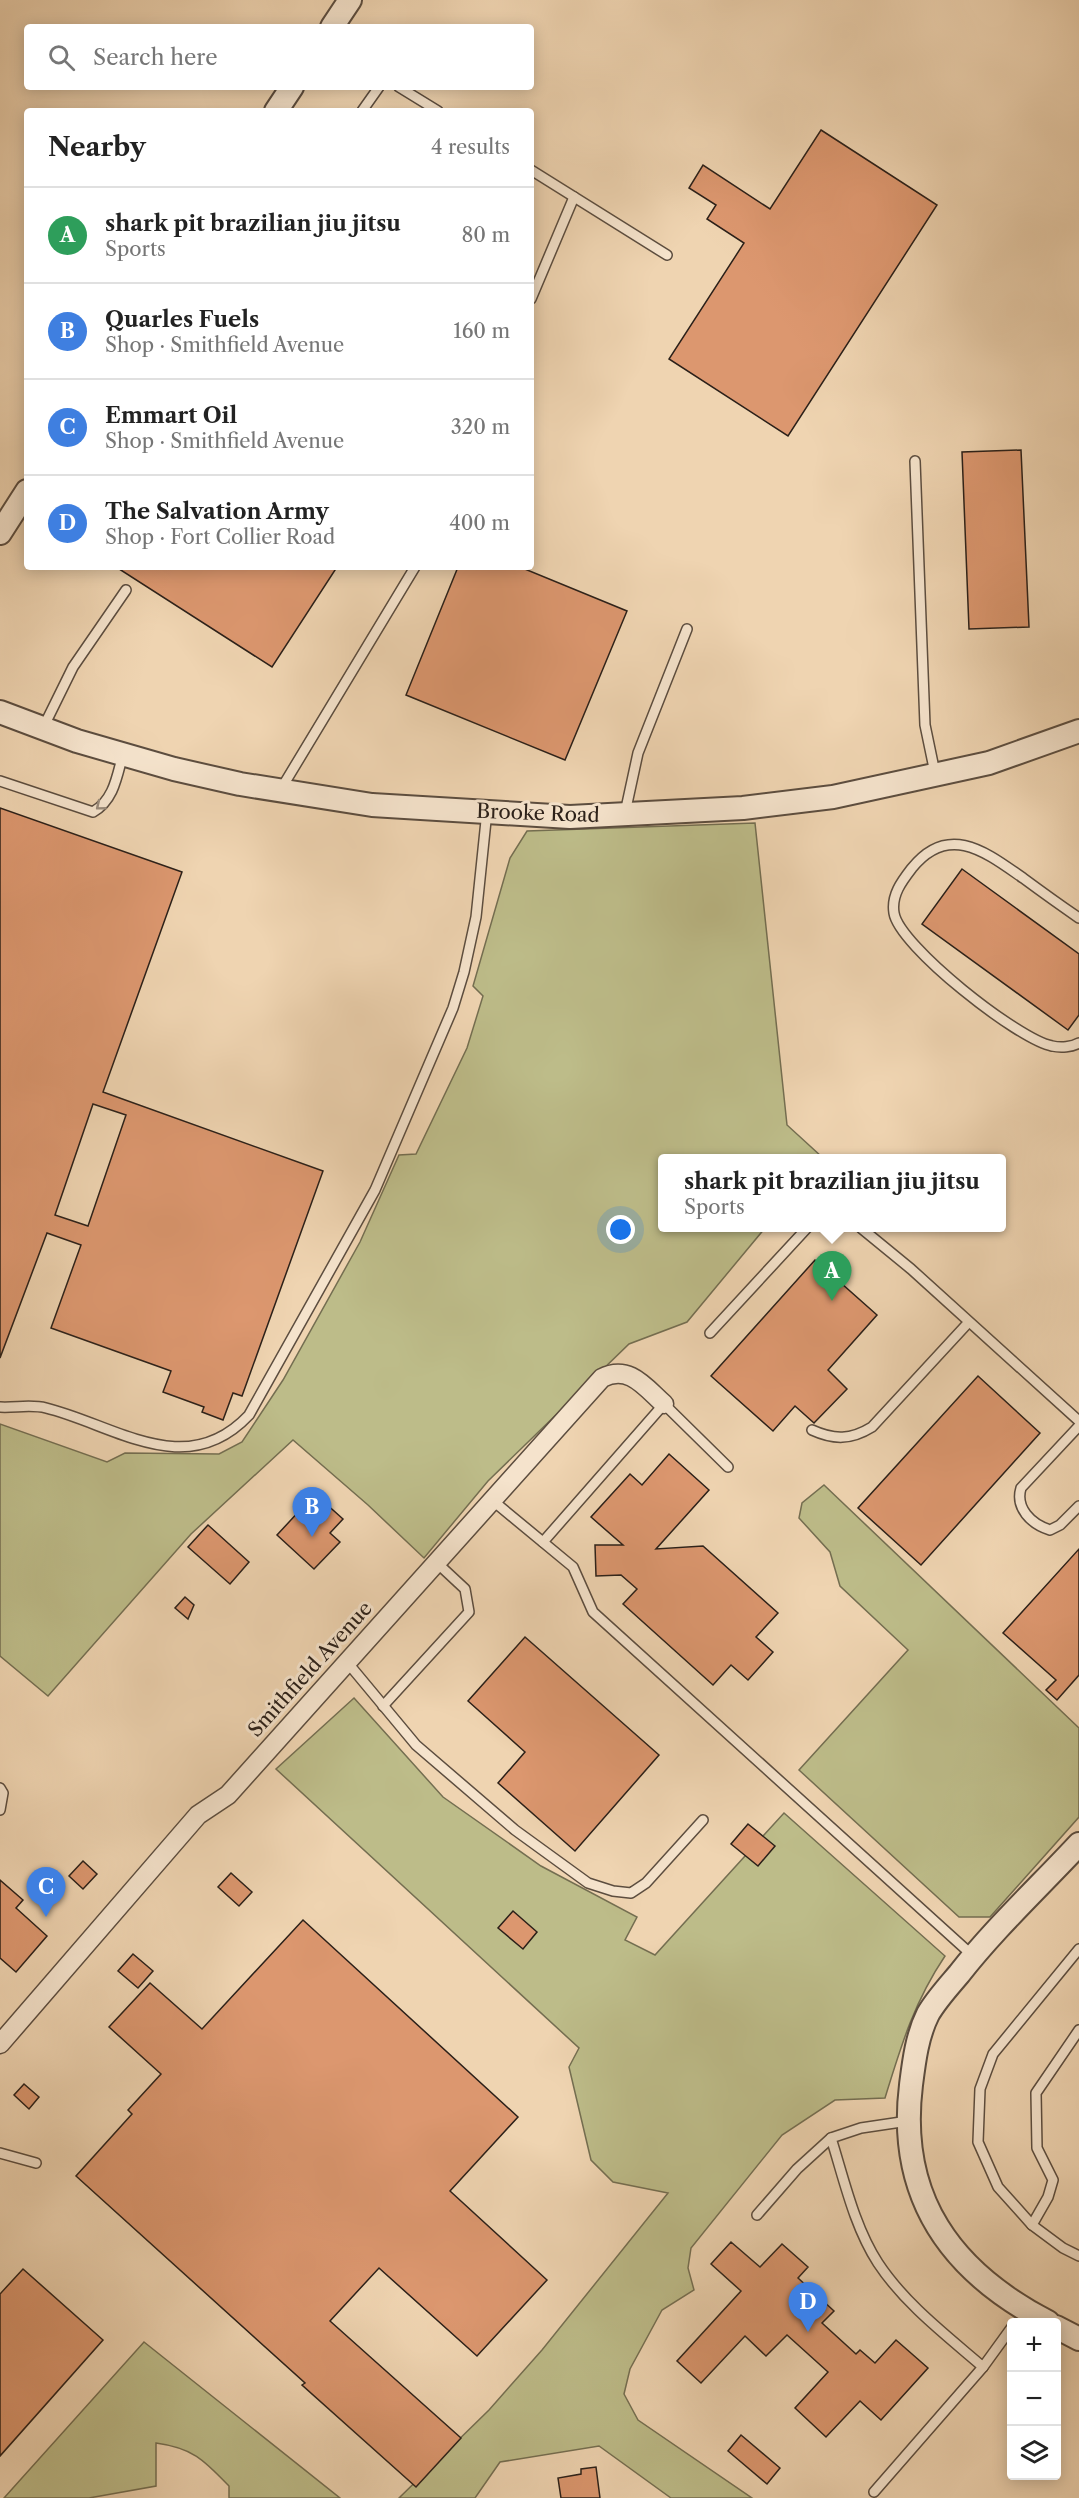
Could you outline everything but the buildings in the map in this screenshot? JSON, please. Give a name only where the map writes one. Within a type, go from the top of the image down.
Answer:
[{"type":"street","points":[[334,24],[350,0]]},
{"type":"street","points":[[278,108],[290,90]]},
{"type":"street","points":[[0,533],[24,496]]},
{"type":"street","name":"Brooke Road","points":[[0,712],[123,754],[240,784],[372,805],[570,817],[743,808],[833,797],[989,763],[1079,731]]},
{"type":"street","name":"Smithfield Avenue","points":[[0,2044],[198,1815],[228,1795],[602,1378],[612,1373],[623,1372],[633,1376],[664,1404]]},
{"type":"street","points":[[1015,2318],[997,2294],[974,2274],[954,2251],[936,2226],[926,2204],[914,2169],[908,2121],[917,2043],[928,2014],[973,1956],[1079,1844]]},
{"type":"street","points":[[1061,2330],[1079,2339]]},
{"type":"lane","points":[[364,108],[377,90]]},
{"type":"lane","points":[[404,90],[433,108]]},
{"type":"lane","points":[[534,172],[667,255]]},
{"type":"lane","points":[[534,292],[574,197]]},
{"type":"lane","points":[[915,460],[925,724],[936,776]]},
{"type":"lane","points":[[281,789],[413,570]]},
{"type":"lane","points":[[43,728],[73,667],[126,590]]},
{"type":"lane","points":[[624,815],[638,753],[687,629]]},
{"type":"lane","points":[[0,781],[93,812],[100,808],[112,792],[123,754]]},
{"type":"lane","points":[[0,1407],[46,1408],[122,1436],[190,1447],[225,1437],[249,1415],[375,1190],[453,1008],[464,972],[476,917],[487,811]]},
{"type":"lane","points":[[1079,918],[982,849],[951,844],[923,855],[898,885],[894,914],[904,932],[927,959],[1021,1033],[1052,1046],[1073,1047],[1079,1043]]},
{"type":"lane","points":[[710,1333],[802,1232]]},
{"type":"lane","points":[[867,1232],[911,1269],[1079,1424],[1021,1488],[1018,1498],[1024,1512],[1038,1526],[1050,1530],[1060,1526],[1079,1506]]},
{"type":"lane","points":[[812,1430],[826,1436],[844,1438],[859,1435],[872,1427],[968,1323]]},
{"type":"lane","points":[[543,1542],[664,1404],[728,1467]]},
{"type":"lane","points":[[492,1500],[573,1567],[593,1612],[973,1956]]},
{"type":"lane","points":[[383,1706],[469,1612],[465,1589],[436,1562]]},
{"type":"lane","points":[[346,1662],[416,1745],[515,1830],[588,1883],[613,1892],[631,1893],[646,1882],[703,1820]]},
{"type":"lane","points":[[0,1788],[3,1793],[0,1810]]},
{"type":"lane","points":[[1079,1949],[993,2054],[980,2089],[978,2142],[998,2187],[1032,2225],[1063,2248],[1079,2256]]},
{"type":"lane","points":[[1032,2225],[1048,2197],[1053,2180],[1037,2148],[1036,2093],[1079,2031]]},
{"type":"lane","points":[[757,2215],[797,2169],[831,2138],[861,2128],[908,2121]]},
{"type":"lane","points":[[831,2138],[854,2212],[878,2262],[914,2307],[983,2367]]},
{"type":"lane","points":[[0,2153],[36,2163]]},
{"type":"lane","points":[[874,2492],[983,2367],[1007,2334]]},
{"type":"shaded area","points":[[755,823],[787,1125],[819,1154],[658,1154],[658,1232],[762,1232],[687,1322],[629,1344],[488,1481],[424,1558],[368,1505],[293,1440],[191,1534],[48,1696],[0,1656],[0,1424],[107,1462],[125,1453],[219,1454],[242,1442],[283,1380],[360,1242],[399,1155],[416,1154],[467,1048],[483,996],[473,986],[510,858],[527,831]]},
{"type":"shaded area","points":[[824,1485],[1079,1728],[1079,1817],[990,1917],[959,1917],[799,1770],[908,1650],[840,1586],[830,1552],[799,1518],[802,1503]]},
{"type":"shaded area","points":[[354,1698],[443,1797],[541,1866],[637,1917],[625,1940],[655,1955],[784,1813],[945,1956],[917,2007],[885,2098],[835,2100],[782,2135],[691,2248],[688,2268],[694,2290],[662,2310],[630,2369],[624,2394],[638,2420],[752,2498],[671,2498],[599,2446],[500,2462],[475,2498],[399,2498],[489,2410],[542,2350],[668,2193],[613,2182],[591,2160],[569,2067],[579,2048],[276,1769]]},
{"type":"shaded area","points":[[144,2342],[340,2498],[229,2498],[229,2486],[205,2462],[180,2448],[156,2443],[156,2486],[89,2498],[4,2498]]},
{"type":"place","name":"shark pit brazilian jiu jitsu","points":[[832,1301]]},
{"type":"place","name":"Quarles Fuels","points":[[312,1537]]},
{"type":"place","name":"Emmart Oil","points":[[46,1917]]},
{"type":"place","name":"The Salvation Army","points":[[808,2332]]}]
